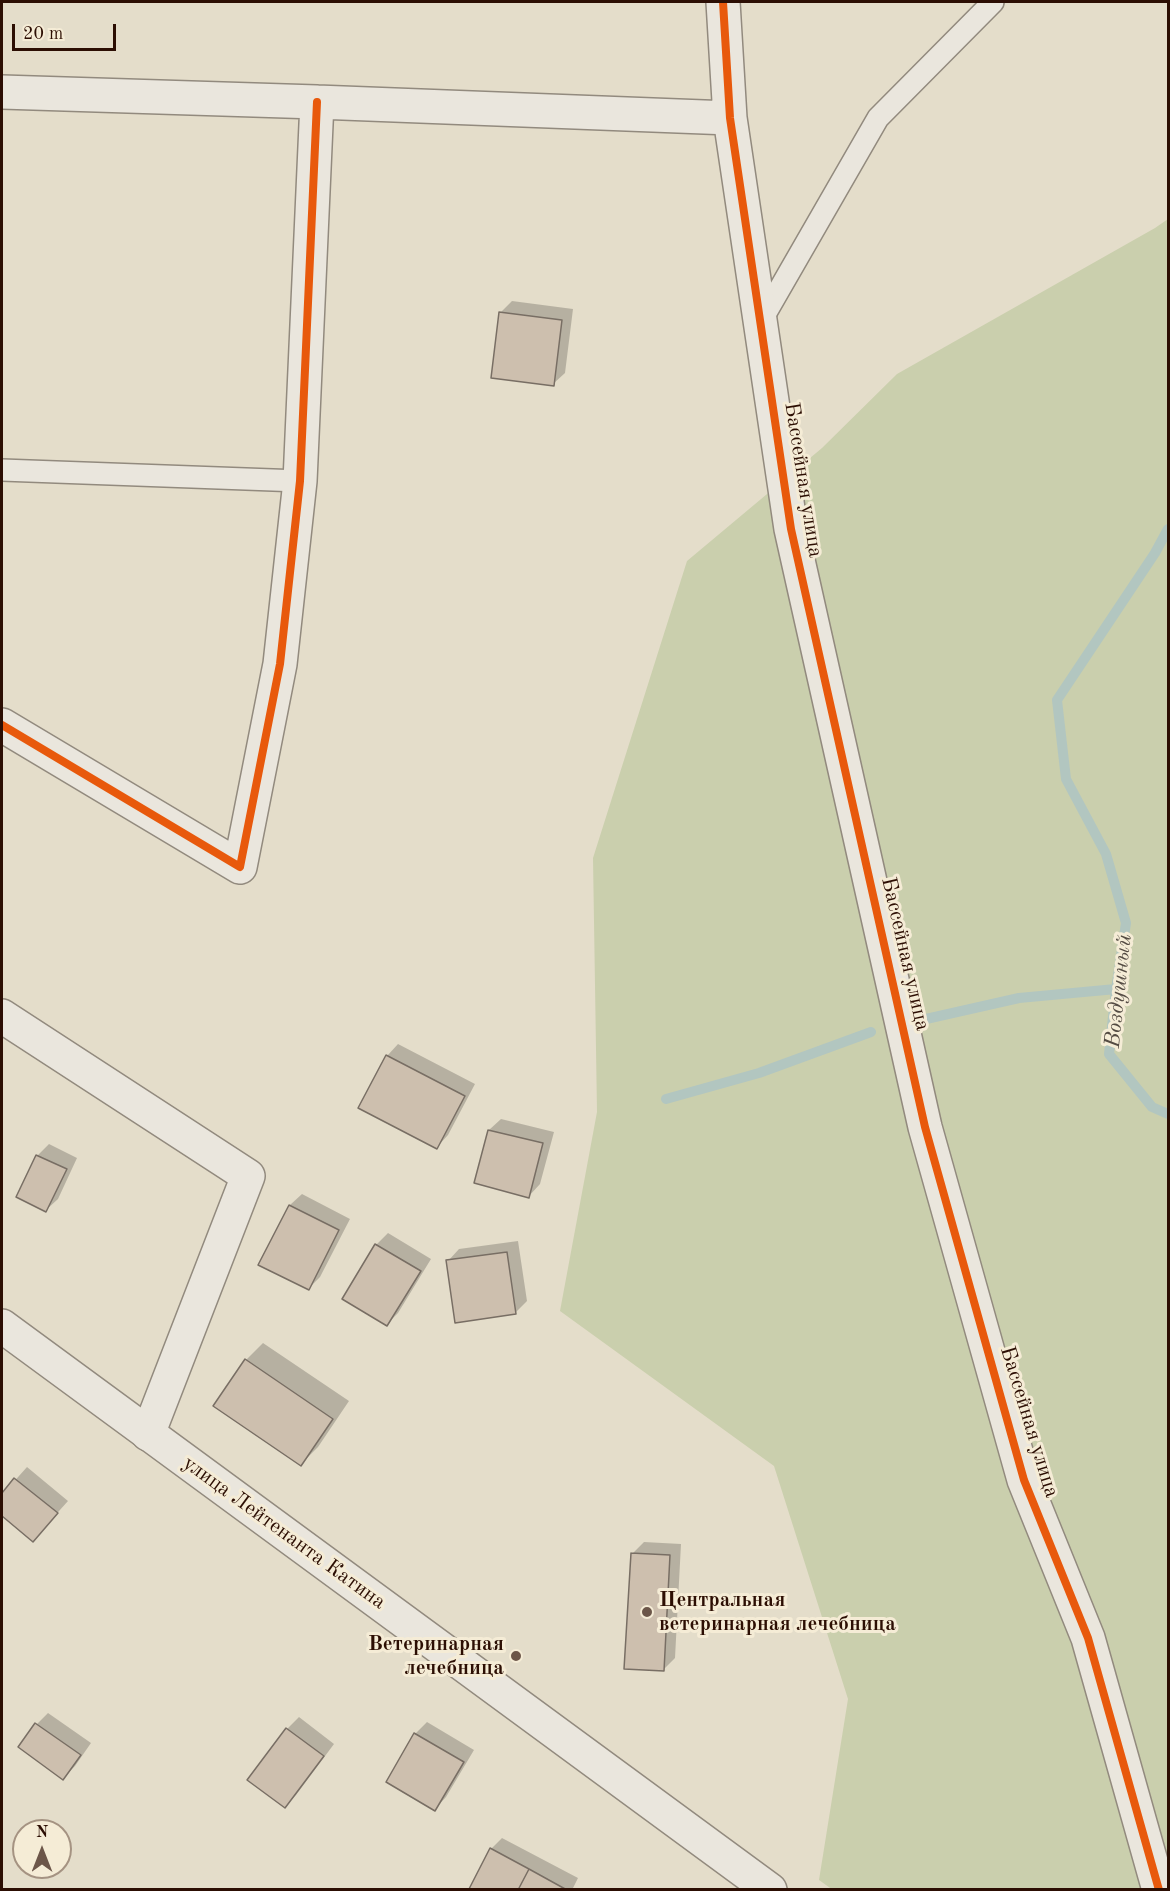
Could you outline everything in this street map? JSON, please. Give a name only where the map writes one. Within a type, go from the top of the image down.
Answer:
[{"type":"street","name":"Бассейная улица","points":[[723,2],[730,118],[791,529],[925,1127],[1024,1480],[1088,1638],[1158,1890]]},
{"type":"street","points":[[2,92],[730,118]]},
{"type":"street","points":[[2,725],[240,867],[280,664],[300,481],[316,102]]},
{"type":"street","points":[[2,1016],[248,1176],[148,1434]]},
{"type":"street","name":"улица Лейтенанта Катина","points":[[2,1326],[770,1890]]},
{"type":"lane","points":[[760,323],[878,118],[993,2]]},
{"type":"lane","points":[[2,470],[300,481]]},
{"type":"green space","points":[[1168,219],[1168,1889],[833,1890],[819,1880],[848,1699],[774,1466],[560,1311],[597,1112],[593,858],[687,561],[822,448],[897,374]]},
{"type":"building","points":[[499,312],[562,320],[554,386],[491,378]]},
{"type":"building","points":[[386,1055],[465,1096],[437,1149],[358,1108]]},
{"type":"building","points":[[488,1130],[543,1143],[529,1198],[474,1183]]},
{"type":"building","points":[[36,1155],[67,1169],[46,1212],[16,1197]]},
{"type":"building","points":[[289,1205],[339,1230],[309,1290],[258,1265]]},
{"type":"building","points":[[375,1244],[421,1271],[387,1326],[342,1299]]},
{"type":"building","points":[[507,1252],[516,1314],[455,1323],[446,1260]]},
{"type":"building","points":[[245,1359],[333,1419],[301,1466],[213,1406]]},
{"type":"building","points":[[14,1478],[58,1513],[33,1542],[2,1516],[2,1493]]},
{"type":"building","name":"Центральная ветеринарная лечебница","points":[[631,1553],[670,1555],[664,1671],[624,1669]]},
{"type":"building","points":[[35,1723],[81,1755],[63,1780],[18,1747]]},
{"type":"building","points":[[286,1728],[324,1756],[285,1808],[247,1780]]},
{"type":"building","points":[[414,1733],[464,1762],[435,1811],[386,1782]]},
{"type":"building","points":[[490,1848],[529,1869],[518,1890],[469,1889]]},
{"type":"building","points":[[529,1869],[567,1890],[518,1890]]},
{"type":"waterway","name":"Воздушный","points":[[1168,529],[1155,553],[1057,700],[1066,779],[1106,854],[1126,923],[1109,1054],[1152,1107],[1168,1114]]},
{"type":"waterway","points":[[926,1019],[1019,998],[1116,989]]},
{"type":"waterway","points":[[666,1099],[759,1073],[871,1032]]},
{"type":"cycle path","points":[[723,2],[730,118],[791,529],[925,1127],[1024,1480],[1088,1638],[1159,1890]]},
{"type":"cycle path","points":[[2,725],[240,867],[280,664],[300,481],[317,102]]},
{"type":"place","name":"Центральная ветеринарная лечебница","points":[[647,1612]]},
{"type":"place","name":"Ветеринарная лечебница","points":[[516,1656]]}]
